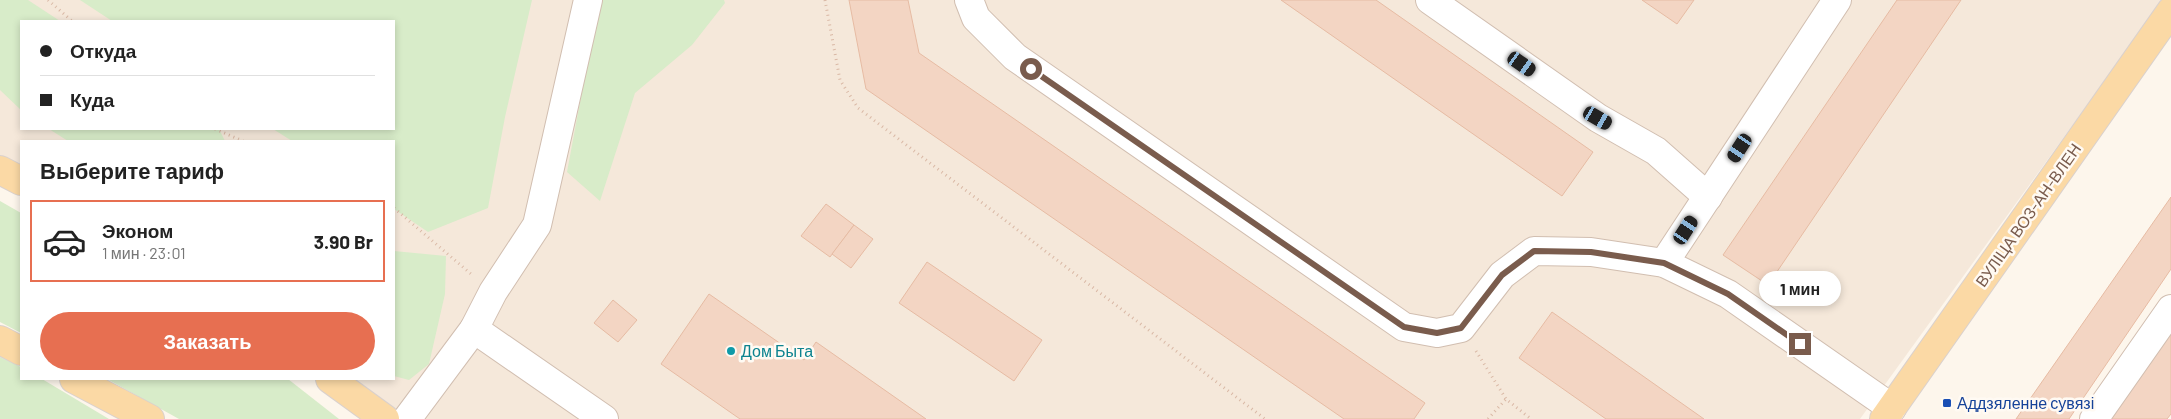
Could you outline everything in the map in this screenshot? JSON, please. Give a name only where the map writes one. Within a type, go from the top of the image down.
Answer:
[{"type":"main road","name":"ВУЛІЦА ВОЗ-АН-ВЛЕН","points":[[1888,414],[2171,12]]},
{"type":"main road","points":[[0,170],[20,180]]},
{"type":"main road","points":[[0,340],[20,350]]},
{"type":"main road","points":[[76,380],[150,419]]},
{"type":"main road","points":[[331,380],[385,419]]},
{"type":"lane","points":[[407,419],[474,329],[493,292],[537,225],[588,0]]},
{"type":"lane","points":[[969,0],[976,18],[1015,57],[1404,327],[1437,333],[1461,328],[1502,275],[1534,251],[1591,252],[1664,263],[1728,294],[1888,414]]},
{"type":"lane","points":[[1430,0],[1598,118],[1656,151],[1708,197]]},
{"type":"lane","points":[[1664,263],[1837,0]]},
{"type":"lane","points":[[2094,419],[2171,309]]},
{"type":"lane","points":[[474,329],[604,419]]},
{"type":"path","points":[[48,0],[71,20]]},
{"type":"path","points":[[825,0],[840,80],[858,108],[1265,419]]},
{"type":"path","points":[[217,130],[241,140]]},
{"type":"path","points":[[395,209],[493,292]]},
{"type":"path","points":[[1461,328],[1506,399],[1531,419]]},
{"type":"path","points":[[1488,419],[1506,399]]},
{"type":"shaded area","points":[[0,0],[2163,0],[1860,419],[396,419],[349,380],[395,380],[395,140],[20,140],[20,166],[0,155]]},
{"type":"green space","points":[[0,0],[28,0],[58,20],[20,20],[20,109],[0,90]]},
{"type":"green space","points":[[80,0],[532,0],[505,117],[488,208],[428,232],[395,210],[395,140],[290,140],[275,130],[395,130],[395,20],[110,20]]},
{"type":"green space","points":[[591,0],[724,0],[725,3],[692,45],[635,93],[600,201],[567,172],[591,43]]},
{"type":"green space","points":[[51,130],[220,130],[224,140],[66,140]]},
{"type":"green space","points":[[0,201],[20,212],[20,332],[0,322]]},
{"type":"green space","points":[[395,251],[446,256],[445,294],[429,364],[409,380],[395,376]]},
{"type":"green space","points":[[0,357],[20,367],[20,380],[44,380],[109,419],[0,419]]},
{"type":"green space","points":[[109,380],[289,380],[339,419],[179,419]]},
{"type":"building","points":[[849,0],[908,0],[919,53],[1425,403],[1414,419],[1344,419],[866,89]]},
{"type":"building","points":[[1281,0],[1376,0],[1593,152],[1562,196]]},
{"type":"building","points":[[1642,0],[1694,0],[1677,24]]},
{"type":"building","points":[[1897,0],[1961,0],[1768,285],[1723,255]]},
{"type":"building","points":[[2171,197],[2171,269],[2069,419],[2016,419]]},
{"type":"building","points":[[826,204],[854,225],[830,257],[801,236]]},
{"type":"building","points":[[854,225],[873,239],[851,268],[832,254]]},
{"type":"building","points":[[927,262],[1042,340],[1014,381],[899,303]]},
{"type":"building","name":"Дом Быта","points":[[709,294],[804,360],[816,342],[926,419],[740,419],[661,364]]},
{"type":"building","points":[[613,300],[637,320],[618,342],[594,323]]},
{"type":"building","points":[[1552,312],[1704,419],[1606,419],[1519,358]]},
{"type":"building","points":[[2171,325],[2171,414],[2167,419],[2106,419]]},
{"type":"place","name":"Дом Быта","points":[[731,351]]},
{"type":"place","name":"Аддзяленне сувязі","points":[[1947,403]]},
{"type":"route","points":[[1031,69],[1404,327],[1437,333],[1461,328],[1502,275],[1534,251],[1591,252],[1664,263],[1728,294],[1800,344]]}]
